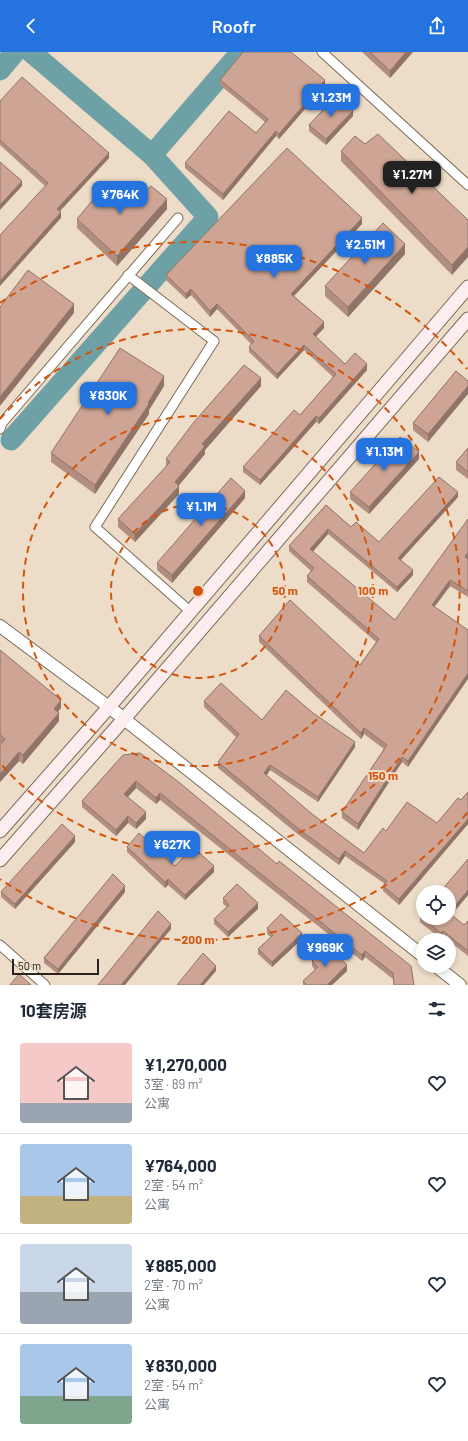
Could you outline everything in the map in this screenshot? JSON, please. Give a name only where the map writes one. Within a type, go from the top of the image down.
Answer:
[{"type":"main road","points":[[0,831],[110,708],[468,287]]},
{"type":"main road","points":[[0,860],[123,720],[468,319]]},
{"type":"street","points":[[322,52],[468,185]]},
{"type":"street","points":[[0,429],[2,423],[178,218]]},
{"type":"street","points":[[128,275],[214,341],[95,527],[191,612]]},
{"type":"street","points":[[0,626],[110,708],[123,720],[416,950]]},
{"type":"street","points":[[0,945],[45,985]]},
{"type":"street","points":[[445,973],[460,985]]},
{"type":"building","points":[[243,52],[291,52],[325,80],[279,134],[276,131],[223,194],[185,163],[229,111],[256,133],[268,119],[220,80]]},
{"type":"building","points":[[370,52],[406,52],[390,71]]},
{"type":"building","points":[[22,77],[109,153],[57,209],[61,212],[0,281],[0,235],[48,183],[0,140],[0,101]]},
{"type":"building","points":[[335,97],[353,111],[326,139],[309,125]]},
{"type":"building","points":[[378,134],[468,220],[468,247],[452,265],[341,151],[355,136],[365,144]]},
{"type":"building","points":[[287,148],[362,218],[291,294],[324,322],[313,334],[345,364],[355,353],[367,364],[319,418],[316,416],[260,480],[243,467],[294,410],[300,415],[336,374],[304,345],[277,374],[249,347],[254,341],[217,304],[210,311],[191,289],[186,294],[166,275]]},
{"type":"building","points":[[0,162],[22,181],[0,205]]},
{"type":"building","points":[[124,182],[141,196],[151,186],[167,199],[117,256],[77,219],[106,184],[115,192]]},
{"type":"building","points":[[383,223],[405,244],[348,307],[325,286]]},
{"type":"building","points":[[28,270],[74,304],[0,397],[0,307]]},
{"type":"building","points":[[120,348],[164,376],[148,403],[149,404],[95,485],[51,453]]},
{"type":"building","points":[[244,365],[261,378],[202,444],[205,446],[175,482],[179,486],[135,534],[118,519],[170,462],[166,459],[194,422]]},
{"type":"building","points":[[456,371],[468,381],[468,386],[428,434],[413,423]]},
{"type":"building","points":[[400,437],[419,452],[369,507],[350,492]]},
{"type":"building","points":[[468,448],[468,472],[456,462]]},
{"type":"building","points":[[439,477],[458,492],[398,558],[413,570],[397,587],[328,529],[310,549],[395,620],[468,519],[468,552],[465,557],[468,559],[468,591],[450,580],[432,605],[468,630],[468,673],[408,761],[402,757],[358,824],[342,812],[387,745],[364,728],[361,733],[259,636],[290,600],[360,665],[379,639],[307,576],[314,568],[289,546],[326,505],[351,527],[356,522],[379,542]]},
{"type":"building","points":[[231,478],[245,491],[172,575],[157,563]]},
{"type":"building","points":[[0,650],[61,700],[54,709],[59,713],[23,755],[19,752],[0,774],[0,745],[5,739],[0,735]]},
{"type":"building","points":[[221,683],[262,720],[286,690],[313,713],[355,742],[318,797],[270,765],[264,773],[312,814],[364,853],[383,828],[386,831],[407,802],[437,823],[458,798],[461,800],[468,792],[468,819],[399,899],[383,886],[387,881],[345,851],[339,859],[295,826],[218,762],[239,734],[204,701]]},
{"type":"building","points":[[140,753],[180,783],[277,864],[279,861],[411,966],[414,985],[394,985],[393,973],[365,951],[362,955],[160,793],[156,798],[136,781],[124,794],[146,812],[136,823],[128,816],[116,830],[82,801],[123,755]]},
{"type":"building","points":[[62,824],[75,836],[15,904],[1,892]]},
{"type":"building","points":[[139,833],[175,866],[193,847],[214,866],[185,895],[168,879],[165,882],[127,847]]},
{"type":"building","points":[[468,859],[468,890],[456,905],[456,885],[446,885]]},
{"type":"building","points":[[113,874],[125,886],[58,969],[44,958]]},
{"type":"building","points":[[237,884],[258,903],[228,932],[214,919],[229,905],[223,898]]},
{"type":"building","points":[[158,911],[171,924],[121,985],[98,985]]},
{"type":"building","points":[[281,914],[302,933],[272,962],[258,949],[273,935],[267,928]]},
{"type":"building","points":[[456,919],[464,925],[468,921],[468,951],[456,941],[456,933],[446,933],[443,931],[441,933],[431,925],[456,925]]},
{"type":"building","points":[[326,946],[347,965],[327,985],[307,985],[303,981],[318,967],[312,961]]},
{"type":"building","points":[[203,953],[216,966],[200,985],[177,985]]},
{"type":"building","points":[[19,974],[31,985],[10,985]]},
{"type":"waterway","points":[[0,70],[15,52]]},
{"type":"waterway","points":[[31,52],[152,155],[241,52]]},
{"type":"waterway","points":[[11,440],[208,217],[152,155]]}]
